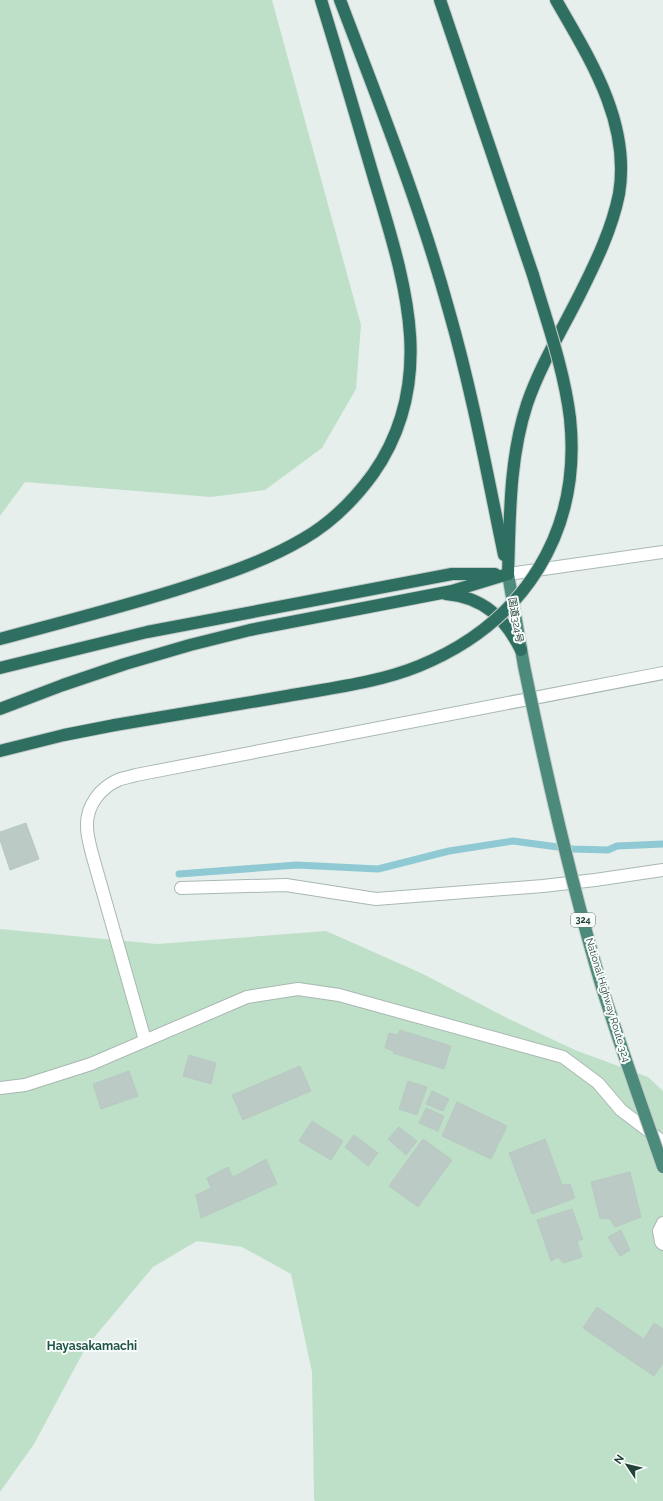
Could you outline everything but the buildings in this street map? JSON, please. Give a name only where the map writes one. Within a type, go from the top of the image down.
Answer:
[{"type":"highway","points":[[0,639],[126,606],[202,582],[250,564],[284,549],[319,529],[336,515],[365,485],[388,451],[396,434],[410,380],[411,352],[408,311],[384,210],[321,0]]},
{"type":"highway","points":[[340,0],[408,177],[449,310],[476,415],[508,574]]},
{"type":"highway","points":[[0,751],[64,734],[332,688],[396,674],[417,667],[459,647],[491,624],[510,606],[531,580],[551,545],[564,509],[570,473],[571,438],[566,395],[533,275],[440,0]]},
{"type":"highway","points":[[508,574],[511,486],[520,427],[537,379],[595,265],[605,240],[619,194],[621,170],[620,147],[616,124],[609,102],[586,53],[556,0]]},
{"type":"highway","points":[[0,668],[147,632],[452,574],[508,574]]},
{"type":"highway","points":[[0,709],[62,685],[190,645],[250,630],[452,591],[508,574]]},
{"type":"highway","name":"国道324号","points":[[508,574],[524,666]]},
{"type":"highway","points":[[440,593],[457,595],[483,605],[503,622],[513,634],[521,650]]},
{"type":"highway","name":"National Highway Route 324","points":[[524,666],[555,810],[578,902],[601,984],[663,1167]]},
{"type":"street","points":[[508,574],[663,552]]},
{"type":"street","points":[[145,1040],[92,854],[86,827],[91,805],[107,786],[119,780],[136,775],[663,673]]},
{"type":"street","points":[[181,888],[286,885],[376,899],[543,886],[663,870]]},
{"type":"street","points":[[0,1088],[25,1085],[91,1064],[247,997],[298,989],[339,995],[563,1057],[598,1082],[621,1110],[663,1142]]},
{"type":"street","points":[[663,1223],[659,1231],[661,1242],[663,1244]]},
{"type":"green space","points":[[0,0],[272,0],[361,325],[356,389],[322,448],[265,490],[211,497],[25,482],[0,516]]},
{"type":"green space","points":[[0,929],[157,944],[326,931],[421,973],[507,1018],[575,1050],[648,1077],[663,1091],[663,1501],[315,1501],[312,1372],[291,1274],[242,1247],[197,1241],[153,1267],[86,1347],[34,1444],[0,1492]]},
{"type":"waterway","points":[[179,874],[297,865],[378,869],[449,851],[513,841],[573,849],[608,850],[617,846],[663,844]]},
{"type":"district","name":"Hayasakamachi","points":[[92,1346]]}]
